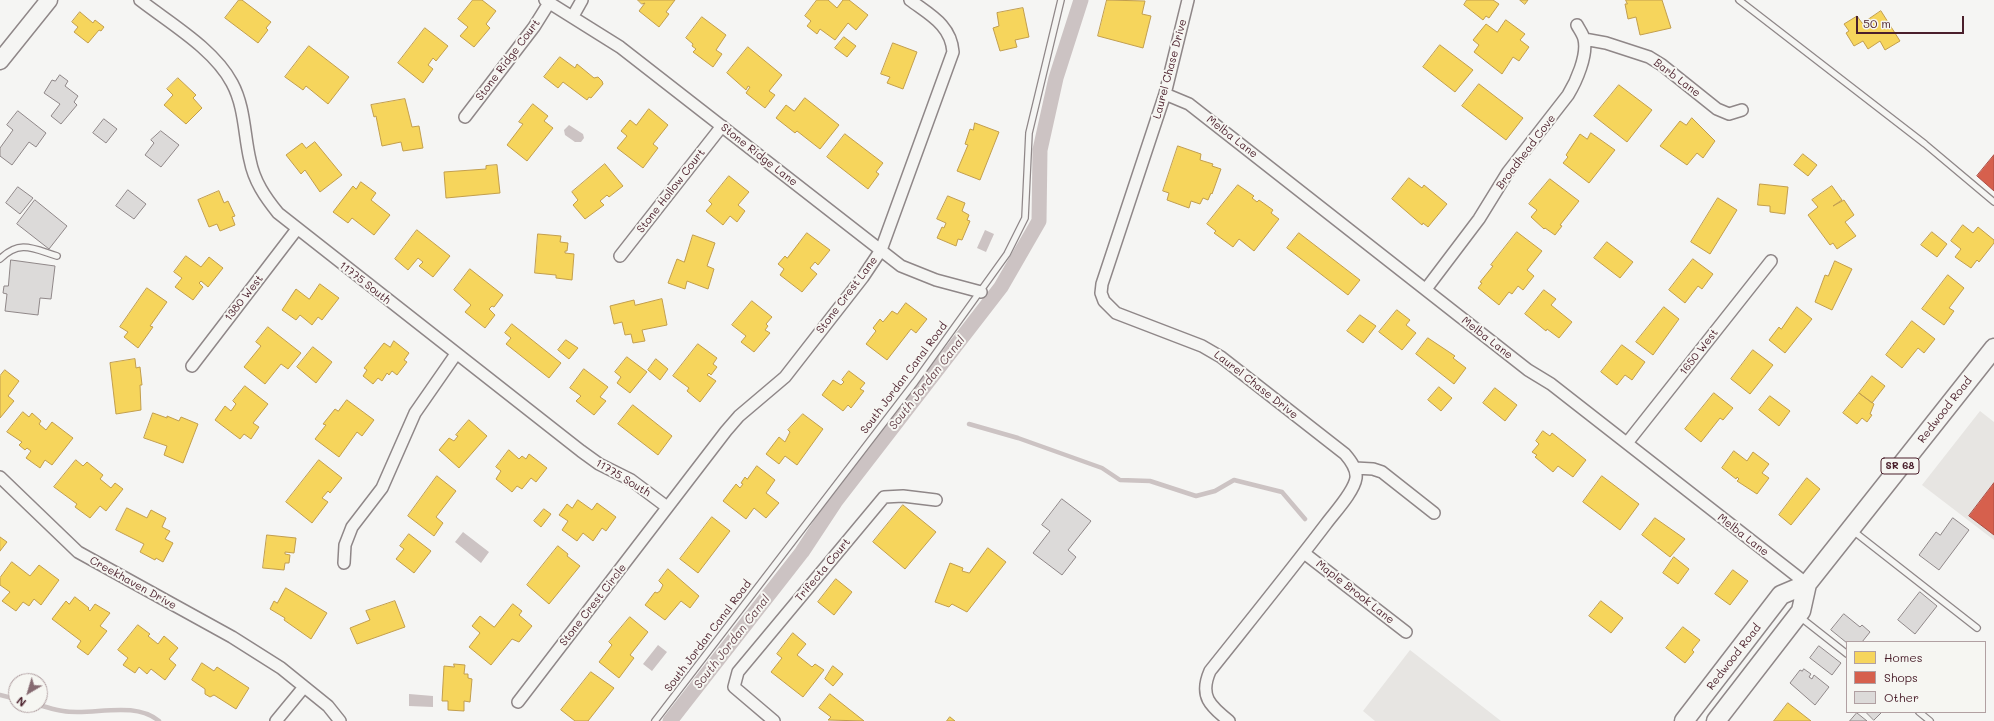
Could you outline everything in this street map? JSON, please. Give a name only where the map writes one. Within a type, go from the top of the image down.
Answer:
[{"type":"main road","name":"Redwood Road","points":[[1716,721],[1801,611],[1807,584],[1994,348]]},
{"type":"main road","name":"Redwood Road","points":[[1684,721],[1781,595],[1807,584]]},
{"type":"street","points":[[0,61],[49,0]]},
{"type":"street","name":"11775 South","points":[[140,0],[207,52],[222,66],[233,84],[240,102],[250,161],[256,180],[266,198],[278,213],[456,354],[599,464],[631,480],[667,507]]},
{"type":"street","points":[[573,16],[582,0]]},
{"type":"street","name":"Stone Crest Lane","points":[[667,507],[730,426],[785,377],[863,277],[880,250],[950,64],[953,52],[952,40],[947,30],[910,0]]},
{"type":"street","name":"Laurel Chase Drive","points":[[1188,0],[1165,94],[1102,284],[1101,293],[1104,301],[1116,313],[1212,350],[1345,454],[1355,468]]},
{"type":"street","name":"Stone Ridge Lane","points":[[547,1],[620,47],[901,266],[918,274],[981,292]]},
{"type":"street","name":"Stone Ridge Court","points":[[465,117],[534,27],[547,1]]},
{"type":"street","points":[[1577,25],[1584,40]]},
{"type":"street","name":"Barb Lane","points":[[1584,40],[1606,43],[1649,57],[1662,65],[1717,109],[1729,114],[1742,110]]},
{"type":"street","name":"Broadhead Cove","points":[[1426,289],[1480,220],[1508,172],[1568,95],[1579,72],[1583,56],[1584,40]]},
{"type":"street","name":"Melba Lane","points":[[1165,94],[1189,104],[1528,370],[1551,384],[1807,584]]},
{"type":"street","name":"Stone Hollow Court","points":[[620,256],[722,126]]},
{"type":"street","name":"1380 West","points":[[192,366],[297,229]]},
{"type":"street","name":"1650 West","points":[[1627,443],[1771,261]]},
{"type":"street","points":[[344,563],[345,545],[352,527],[382,488],[415,413],[456,354]]},
{"type":"street","points":[[1229,721],[1209,703],[1204,691],[1206,680],[1210,671],[1304,553],[1353,487],[1356,478],[1355,468],[1373,469],[1382,472],[1434,513]]},
{"type":"street","name":"Creekhaven Drive","points":[[0,476],[78,552],[232,637],[281,668],[328,706],[340,721]]},
{"type":"street","name":"Trifecta Court","points":[[774,721],[734,687],[738,672],[884,497],[903,496],[936,500]]},
{"type":"street","name":"Stone Crest Circle","points":[[518,702],[651,530],[667,507]]},
{"type":"street","name":"Maple Brook Lane","points":[[1304,553],[1406,632]]},
{"type":"street","points":[[276,721],[304,687]]},
{"type":"lane","name":"South Jordan Canal Road","points":[[655,721],[915,382],[1007,254],[1025,218],[1029,133],[1061,0]]},
{"type":"lane","points":[[1739,0],[1925,144],[1994,202]]},
{"type":"lane","points":[[0,259],[10,250],[24,246],[57,256]]},
{"type":"lane","points":[[1851,529],[1977,628]]},
{"type":"lane","points":[[1798,615],[1846,653]]},
{"type":"lane","points":[[1920,713],[1930,721]]},
{"type":"shaded area","points":[[569,125],[583,134],[584,138],[581,142],[575,142],[565,135],[564,130]]},
{"type":"shaded area","points":[[985,230],[994,234],[986,252],[977,248]]},
{"type":"shaded area","points":[[1980,411],[1994,422],[1994,540],[1922,485]]},
{"type":"shaded area","points":[[463,532],[489,552],[481,563],[455,542]]},
{"type":"shaded area","points":[[658,645],[667,652],[652,671],[643,664]]},
{"type":"shaded area","points":[[1410,650],[1501,721],[1375,721],[1363,711]]},
{"type":"shaded area","points":[[409,694],[433,696],[433,707],[409,706]]},
{"type":"building: Homes","points":[[239,0],[242,0],[271,22],[266,28],[268,30],[258,43],[225,18]]},
{"type":"building: Homes","points":[[473,0],[482,0],[496,11],[486,24],[490,28],[474,47],[460,36],[468,27],[458,19]]},
{"type":"building: Homes","points":[[638,0],[675,0],[666,12],[669,14],[659,27],[639,11],[645,3],[642,4]]},
{"type":"building: Homes","points":[[817,0],[828,0],[837,8],[843,0],[849,0],[868,15],[856,30],[848,23],[835,40],[820,29],[817,34],[807,26],[811,21],[805,16]]},
{"type":"building: Homes","points":[[1107,0],[1145,1],[1142,14],[1151,16],[1143,48],[1098,36]]},
{"type":"building: Homes","points":[[1467,0],[1493,0],[1499,4],[1489,18],[1486,16],[1483,20],[1464,5]]},
{"type":"building: Homes","points":[[1520,0],[1528,0],[1525,4]]},
{"type":"building: Homes","points":[[1626,0],[1662,0],[1671,28],[1640,35],[1636,17],[1628,19],[1625,4],[1627,4]]},
{"type":"building: Homes","points":[[1023,8],[1029,37],[1015,40],[1017,47],[1000,51],[993,28],[999,26],[997,13]]},
{"type":"building: Homes","points":[[1881,11],[1900,41],[1885,50],[1880,41],[1868,49],[1863,41],[1854,46],[1846,33],[1849,31],[1844,24],[1857,16],[1862,23]]},
{"type":"building: Homes","points":[[80,12],[93,23],[95,20],[104,27],[101,31],[99,30],[88,43],[74,32],[78,27],[72,22]]},
{"type":"building: Homes","points":[[702,17],[726,35],[716,50],[722,54],[713,67],[693,52],[696,49],[686,38]]},
{"type":"building: Homes","points":[[1506,20],[1525,34],[1520,40],[1529,47],[1519,61],[1513,57],[1502,74],[1474,52],[1479,45],[1473,40],[1486,24],[1497,32]]},
{"type":"building: Homes","points":[[425,28],[448,46],[436,61],[433,58],[428,65],[433,69],[423,83],[398,63]]},
{"type":"building: Homes","points":[[844,37],[856,46],[847,57],[835,48]]},
{"type":"building: Homes","points":[[893,43],[917,52],[903,89],[887,83],[890,77],[881,74]]},
{"type":"building: Homes","points":[[1440,45],[1473,70],[1455,92],[1423,67]]},
{"type":"building: Homes","points":[[309,46],[349,77],[328,104],[306,86],[303,90],[285,77]]},
{"type":"building: Homes","points":[[748,47],[782,75],[769,91],[775,95],[765,108],[746,93],[750,87],[748,86],[746,90],[727,73]]},
{"type":"building: Homes","points":[[560,57],[575,68],[577,64],[594,78],[598,77],[602,81],[603,84],[591,98],[589,97],[587,100],[563,82],[558,88],[544,77]]},
{"type":"building: Homes","points":[[178,78],[196,95],[193,98],[202,108],[186,124],[164,105],[173,95],[167,89]]},
{"type":"building: Homes","points":[[1479,84],[1523,118],[1506,140],[1462,106]]},
{"type":"building: Homes","points":[[1619,85],[1652,110],[1627,142],[1594,116]]},
{"type":"building: Homes","points":[[805,98],[839,125],[820,149],[797,131],[795,133],[776,118],[786,105],[794,111]]},
{"type":"building: Homes","points":[[405,99],[412,127],[419,126],[423,148],[403,151],[401,142],[382,146],[376,116],[374,117],[371,105]]},
{"type":"building: Homes","points":[[533,104],[548,116],[544,121],[553,128],[527,161],[507,145],[523,124],[519,122]]},
{"type":"building: Homes","points":[[649,109],[668,125],[653,144],[658,148],[643,168],[617,148],[627,136],[621,131],[630,120],[636,125]]},
{"type":"building: Homes","points":[[1692,118],[1715,141],[1703,158],[1697,153],[1687,165],[1660,146],[1680,121],[1686,125]]},
{"type":"building: Homes","points":[[975,123],[999,132],[980,180],[957,171],[968,145],[965,144],[970,129],[973,130]]},
{"type":"building: Homes","points":[[1591,133],[1615,150],[1589,183],[1563,163],[1568,157],[1566,155],[1580,134],[1587,139]]},
{"type":"building: Homes","points":[[845,134],[883,163],[876,172],[879,174],[868,189],[827,157]]},
{"type":"building: Homes","points":[[315,142],[342,175],[320,192],[305,170],[301,174],[286,155],[302,143],[306,148]]},
{"type":"building: Homes","points":[[1178,146],[1201,154],[1200,160],[1213,164],[1212,166],[1221,169],[1212,194],[1211,193],[1208,200],[1203,198],[1200,204],[1191,201],[1189,208],[1167,200],[1169,193],[1163,191]]},
{"type":"building: Homes","points":[[1803,154],[1817,165],[1808,176],[1794,165]]},
{"type":"building: Homes","points":[[605,164],[623,186],[609,197],[607,195],[600,201],[604,205],[585,219],[573,205],[578,200],[572,192]]},
{"type":"building: Homes","points":[[497,165],[500,193],[446,198],[444,172],[486,169],[486,166]]},
{"type":"building: Homes","points":[[729,176],[749,192],[738,205],[745,211],[737,222],[730,216],[723,225],[706,211],[712,204],[709,201]]},
{"type":"building: Homes","points":[[1409,178],[1422,188],[1424,185],[1447,204],[1428,227],[1423,223],[1422,225],[1392,199]]},
{"type":"building: Homes","points":[[1550,179],[1579,201],[1560,225],[1562,226],[1555,235],[1545,228],[1544,229],[1531,217],[1537,210],[1529,204]]},
{"type":"building: Homes","points":[[361,182],[376,193],[371,200],[390,215],[374,235],[352,218],[348,223],[333,212],[353,186],[356,189]]},
{"type":"building: Homes","points":[[1760,184],[1788,187],[1785,214],[1770,212],[1770,206],[1758,205]]},
{"type":"building: Homes","points":[[1238,185],[1254,196],[1252,198],[1257,202],[1259,200],[1273,210],[1271,213],[1279,219],[1254,251],[1239,239],[1233,247],[1214,233],[1216,231],[1207,224]]},
{"type":"building: Homes","points":[[1832,186],[1842,200],[1833,206],[1844,200],[1854,215],[1845,222],[1856,236],[1837,249],[1833,243],[1830,245],[1808,215],[1818,207],[1812,200]]},
{"type":"building: Homes","points":[[219,191],[224,203],[228,201],[235,216],[232,217],[235,225],[220,231],[217,224],[209,227],[198,200]]},
{"type":"building: Homes","points":[[948,196],[965,203],[962,211],[969,215],[967,220],[970,221],[962,240],[958,239],[956,246],[937,238],[942,227],[944,228],[946,223],[937,219]]},
{"type":"building: Homes","points":[[1718,198],[1737,210],[1710,254],[1691,242]]},
{"type":"building: Homes","points":[[1963,225],[1973,233],[1978,227],[1994,240],[1994,243],[1979,262],[1977,260],[1971,268],[1955,257],[1961,249],[1951,241]]},
{"type":"building: Homes","points":[[417,230],[450,256],[433,277],[419,266],[423,262],[418,258],[408,270],[395,259]]},
{"type":"building: Homes","points":[[1517,232],[1542,251],[1527,270],[1534,276],[1523,290],[1518,286],[1512,294],[1509,292],[1499,305],[1478,288],[1482,283],[1480,282],[1493,266],[1491,265]]},
{"type":"building: Homes","points":[[1932,232],[1947,244],[1937,257],[1921,245]]},
{"type":"building: Homes","points":[[807,233],[830,250],[818,265],[815,262],[810,268],[817,274],[802,292],[780,275],[784,269],[778,264],[785,256],[787,258]]},
{"type":"building: Homes","points":[[1299,233],[1360,280],[1348,295],[1287,248]]},
{"type":"building: Homes","points":[[538,234],[561,236],[560,242],[568,243],[567,251],[565,251],[565,253],[574,254],[572,280],[556,278],[556,275],[535,273]]},
{"type":"building: Homes","points":[[693,235],[715,243],[707,266],[714,269],[708,289],[687,281],[685,289],[668,283],[677,259],[684,262]]},
{"type":"building: Homes","points":[[1607,242],[1633,262],[1620,278],[1594,258]]},
{"type":"building: Homes","points":[[186,256],[201,267],[209,257],[223,268],[208,287],[201,281],[199,283],[203,287],[193,300],[175,287],[182,278],[174,272]]},
{"type":"building: Homes","points":[[1693,259],[1713,274],[1702,289],[1698,286],[1685,303],[1669,290]]},
{"type":"building: Homes","points":[[1835,261],[1852,269],[1832,310],[1815,302],[1825,275],[1828,276]]},
{"type":"building: Homes","points":[[470,269],[503,295],[494,307],[492,306],[489,309],[495,315],[485,328],[465,312],[471,305],[454,290]]},
{"type":"building: Homes","points":[[1948,275],[1964,288],[1949,308],[1954,311],[1944,325],[1922,309]]},
{"type":"building: Homes","points":[[320,284],[339,298],[322,320],[318,317],[312,325],[300,315],[296,320],[282,310],[296,289],[309,299]]},
{"type":"building: Homes","points":[[147,288],[167,302],[150,326],[153,327],[138,348],[124,337],[128,332],[120,327]]},
{"type":"building: Homes","points":[[1544,290],[1556,299],[1551,305],[1572,322],[1559,338],[1547,329],[1546,331],[1525,314]]},
{"type":"building: Homes","points":[[662,299],[667,325],[642,330],[645,341],[633,343],[631,334],[625,335],[622,322],[614,324],[610,306],[634,300],[635,305]]},
{"type":"building: Homes","points":[[752,301],[772,317],[766,324],[768,326],[765,330],[770,333],[754,352],[741,342],[746,336],[732,325]]},
{"type":"building: Homes","points":[[906,303],[927,319],[916,333],[911,329],[887,360],[866,344],[876,331],[873,328],[880,319],[883,322],[892,311],[897,314]]},
{"type":"building: Homes","points":[[1664,307],[1679,319],[1653,355],[1636,342]]},
{"type":"building: Homes","points":[[1797,307],[1812,319],[1785,353],[1769,340],[1779,327],[1781,329]]},
{"type":"building: Homes","points":[[1397,310],[1410,320],[1406,325],[1416,333],[1402,350],[1379,332]]},
{"type":"building: Homes","points":[[1360,315],[1376,326],[1363,343],[1347,331]]},
{"type":"building: Homes","points":[[1912,321],[1935,339],[1924,353],[1918,348],[1902,368],[1886,355]]},
{"type":"building: Homes","points":[[512,324],[561,363],[549,378],[506,344],[511,338],[505,333]]},
{"type":"building: Homes","points":[[268,327],[301,353],[288,369],[281,364],[265,384],[244,367],[261,346],[256,342]]},
{"type":"building: Homes","points":[[1428,338],[1455,356],[1453,358],[1466,368],[1454,384],[1416,354]]},
{"type":"building: Homes","points":[[566,340],[578,348],[569,359],[558,350]]},
{"type":"building: Homes","points":[[394,341],[409,353],[404,360],[407,362],[397,375],[392,371],[389,375],[387,373],[382,381],[378,378],[373,384],[363,376],[367,370],[364,368],[384,343],[390,347]]},
{"type":"building: Homes","points":[[698,344],[717,358],[713,364],[717,367],[711,375],[709,373],[707,375],[716,381],[700,402],[687,391],[689,388],[673,376]]},
{"type":"building: Homes","points":[[1622,345],[1645,362],[1632,380],[1625,375],[1617,385],[1601,372]]},
{"type":"building: Homes","points":[[313,347],[332,362],[316,383],[297,367]]},
{"type":"building: Homes","points":[[1753,350],[1773,365],[1750,394],[1731,379]]},
{"type":"building: Homes","points":[[627,357],[647,372],[630,393],[617,383],[621,377],[615,372]]},
{"type":"building: Homes","points":[[135,359],[136,368],[140,367],[142,385],[140,385],[141,410],[116,414],[110,363]]},
{"type":"building: Homes","points":[[656,359],[668,369],[660,380],[648,370]]},
{"type":"building: Homes","points":[[584,369],[608,387],[600,397],[606,401],[594,415],[576,401],[581,396],[570,388]]},
{"type":"building: Homes","points":[[5,370],[19,381],[8,396],[14,401],[0,418],[0,376]]},
{"type":"building: Homes","points":[[849,371],[865,383],[860,389],[864,391],[851,408],[848,405],[843,411],[822,395],[833,380],[841,385],[844,382],[842,380]]},
{"type":"building: Homes","points":[[1872,376],[1885,386],[1872,403],[1859,393]]},
{"type":"building: Homes","points":[[245,386],[268,404],[253,423],[259,427],[251,439],[244,434],[240,439],[215,420],[225,406],[231,411],[236,404],[233,401]]},
{"type":"building: Homes","points":[[1439,387],[1452,398],[1441,411],[1428,400]]},
{"type":"building: Homes","points":[[1495,388],[1517,405],[1505,421],[1483,403]]},
{"type":"building: Homes","points":[[1714,393],[1733,408],[1723,420],[1720,418],[1701,442],[1685,429]]},
{"type":"building: Homes","points":[[1859,393],[1874,404],[1870,414],[1872,415],[1867,422],[1862,418],[1857,424],[1843,413]]},
{"type":"building: Homes","points":[[1770,396],[1790,411],[1779,426],[1759,410]]},
{"type":"building: Homes","points":[[347,400],[374,420],[362,436],[357,432],[339,457],[315,439],[326,425],[323,424],[335,409],[338,411]]},
{"type":"building: Homes","points":[[633,405],[672,436],[658,455],[618,424]]},
{"type":"building: Homes","points":[[23,412],[29,417],[32,413],[41,421],[39,424],[46,430],[52,422],[73,438],[52,465],[45,460],[40,468],[26,458],[31,451],[27,448],[25,450],[19,445],[22,442],[7,432]]},
{"type":"building: Homes","points":[[153,413],[167,418],[167,416],[179,421],[181,417],[198,424],[183,463],[164,455],[167,446],[144,438]]},
{"type":"building: Homes","points":[[803,414],[823,429],[797,465],[785,456],[779,464],[766,454],[779,437],[785,442],[790,432],[788,430]]},
{"type":"building: Homes","points":[[469,420],[487,436],[459,468],[439,450],[449,438],[454,441],[458,436],[456,435]]},
{"type":"building: Homes","points":[[1543,431],[1550,436],[1552,433],[1586,460],[1573,477],[1558,466],[1553,472],[1535,457],[1537,455],[1532,452],[1539,444],[1536,441]]},
{"type":"building: Homes","points":[[509,450],[519,459],[522,456],[526,459],[529,454],[547,468],[536,482],[531,478],[522,489],[517,486],[512,492],[496,479],[501,471],[496,467]]},
{"type":"building: Homes","points":[[1734,451],[1747,461],[1753,452],[1769,464],[1762,473],[1769,478],[1757,494],[1737,481],[1739,479],[1737,477],[1736,479],[1722,468]]},
{"type":"building: Homes","points":[[76,460],[83,466],[87,462],[103,475],[100,479],[111,488],[115,483],[123,489],[106,511],[100,506],[90,518],[75,507],[77,504],[54,487]]},
{"type":"building: Homes","points":[[319,460],[342,478],[330,493],[328,491],[322,498],[328,502],[312,523],[286,502]]},
{"type":"building: Homes","points":[[757,466],[775,480],[766,493],[779,503],[766,518],[754,508],[746,519],[723,501],[736,484],[740,488],[745,477],[747,479]]},
{"type":"building: Homes","points":[[437,476],[456,491],[436,517],[443,523],[434,536],[408,516]]},
{"type":"building: Homes","points":[[1602,476],[1639,504],[1620,530],[1583,502]]},
{"type":"building: Homes","points":[[1807,478],[1820,489],[1791,525],[1779,515]]},
{"type":"building: Homes","points":[[578,500],[592,510],[597,503],[616,517],[606,531],[602,528],[593,541],[583,533],[577,541],[562,530],[568,521],[559,515],[567,504],[572,508]]},
{"type":"building: Homes","points":[[903,505],[936,532],[905,569],[873,542]]},
{"type":"building: Homes","points":[[127,508],[147,518],[151,510],[166,518],[162,527],[170,531],[165,539],[173,543],[163,562],[156,558],[155,560],[140,552],[144,544],[116,530]]},
{"type":"building: Homes","points":[[544,509],[551,514],[541,527],[534,521]]},
{"type":"building: Homes","points":[[712,517],[730,531],[698,573],[680,559]]},
{"type":"building: Homes","points":[[1655,518],[1685,539],[1670,557],[1642,535]]},
{"type":"building: Homes","points":[[409,534],[431,551],[414,573],[396,559],[404,549],[400,546]]},
{"type":"building: Homes","points":[[267,535],[296,538],[294,553],[285,552],[285,554],[290,555],[289,563],[285,563],[284,570],[263,568]]},
{"type":"building: Homes","points":[[0,537],[7,542],[0,551]]},
{"type":"building: Homes","points":[[558,546],[568,554],[567,556],[580,566],[549,604],[527,585]]},
{"type":"building: Homes","points":[[988,548],[1006,562],[967,612],[952,604],[949,607],[935,602],[950,563],[963,568],[962,571],[969,573]]},
{"type":"building: Homes","points":[[1674,557],[1689,569],[1678,584],[1663,573]]},
{"type":"building: Homes","points":[[12,562],[30,576],[39,565],[59,580],[41,605],[34,599],[29,606],[23,602],[16,611],[2,601],[10,592],[0,585],[0,578]]},
{"type":"building: Homes","points":[[668,569],[699,596],[690,608],[681,601],[665,620],[645,605],[655,592],[657,593],[660,591],[663,585],[659,581]]},
{"type":"building: Homes","points":[[1733,570],[1748,581],[1730,605],[1715,594]]},
{"type":"building: Homes","points":[[836,579],[852,592],[834,615],[818,602]]},
{"type":"building: Homes","points":[[286,588],[327,613],[311,639],[284,620],[285,618],[270,609],[274,601],[277,603]]},
{"type":"building: Homes","points":[[75,597],[89,608],[88,609],[90,611],[95,604],[110,613],[100,626],[107,631],[88,655],[77,647],[81,641],[52,619],[66,601],[69,604]]},
{"type":"building: Homes","points":[[395,601],[405,627],[357,644],[350,628],[370,620],[366,611]]},
{"type":"building: Homes","points":[[1601,601],[1623,618],[1611,633],[1589,616]]},
{"type":"building: Homes","points":[[513,604],[522,611],[519,615],[532,626],[519,642],[512,639],[491,665],[469,647],[480,633],[472,626],[480,616],[494,627]]},
{"type":"building: Homes","points":[[630,617],[648,632],[630,655],[634,658],[619,678],[599,662],[612,645],[609,642]]},
{"type":"building: Homes","points":[[138,625],[150,634],[148,636],[158,644],[164,636],[178,648],[169,659],[176,665],[165,680],[151,669],[147,674],[139,667],[135,673],[123,665],[128,658],[118,650]]},
{"type":"building: Homes","points":[[1683,627],[1700,640],[1692,650],[1694,652],[1685,663],[1666,648]]},
{"type":"building: Homes","points":[[793,633],[806,644],[797,655],[812,667],[815,664],[824,670],[803,697],[771,672],[782,658],[777,654]]},
{"type":"building: Homes","points":[[202,663],[214,671],[217,667],[249,688],[236,709],[214,695],[210,697],[205,694],[205,689],[192,680]]},
{"type":"building: Homes","points":[[454,664],[465,665],[464,674],[468,674],[468,678],[472,679],[470,702],[464,701],[464,711],[448,710],[448,701],[442,701],[444,666],[454,667]]},
{"type":"building: Homes","points":[[833,666],[843,674],[833,686],[825,679]]},
{"type":"building: Homes","points":[[591,672],[614,688],[588,721],[575,721],[561,710]]},
{"type":"building: Homes","points":[[830,694],[864,721],[828,720],[831,717],[819,708]]},
{"type":"building: Homes","points":[[1788,703],[1811,721],[1774,721]]},
{"type":"building: Homes","points":[[950,717],[955,721],[947,721]]},
{"type":"building: Shops","points":[[1994,155],[1994,191],[1977,176]]},
{"type":"building: Shops","points":[[1994,483],[1994,535],[1969,516]]},
{"type":"building: Other","points":[[60,75],[68,81],[65,86],[78,96],[74,102],[77,105],[61,124],[51,116],[60,104],[44,93],[52,80],[55,81]]},
{"type":"building: Other","points":[[18,111],[46,133],[36,147],[29,142],[12,165],[0,156],[0,148],[13,130],[7,125]]},
{"type":"building: Other","points":[[104,119],[117,129],[106,143],[93,133]]},
{"type":"building: Other","points":[[161,131],[179,145],[161,167],[145,155],[154,143],[151,140]]},
{"type":"building: Other","points":[[18,187],[33,198],[20,214],[6,203]]},
{"type":"building: Other","points":[[128,190],[146,204],[134,219],[116,206]]},
{"type":"building: Other","points":[[35,200],[67,226],[49,249],[17,224]]},
{"type":"building: Other","points":[[11,260],[55,266],[51,299],[40,298],[38,315],[5,311],[7,294],[3,293],[4,286],[8,286]]},
{"type":"building: Other","points":[[1062,499],[1091,521],[1068,550],[1076,557],[1062,575],[1033,553],[1050,531],[1042,525]]},
{"type":"building: Other","points":[[1953,518],[1969,530],[1939,570],[1919,555],[1936,532],[1940,535]]},
{"type":"building: Other","points":[[1920,592],[1937,606],[1915,634],[1898,620]]},
{"type":"building: Other","points":[[1844,614],[1860,627],[1862,625],[1870,632],[1863,641],[1846,642],[1831,630]]},
{"type":"building: Other","points":[[1819,646],[1841,663],[1832,675],[1810,658]]},
{"type":"building: Other","points":[[1804,669],[1811,674],[1809,677],[1812,679],[1814,675],[1829,687],[1815,705],[1790,683],[1800,670],[1802,671]]},
{"type":"building: Other","points":[[1857,713],[1867,721],[1850,721]]},
{"type":"building: Other","points":[[1867,713],[1881,713],[1874,720]]},
{"type":"waterway","name":"South Jordan Canal","points":[[670,721],[802,552],[835,502],[1001,287],[1039,221],[1040,150],[1056,78],[1081,0]]},
{"type":"waterway","points":[[969,424],[1018,438],[1102,468],[1120,480],[1150,481],[1196,496],[1215,491],[1234,480],[1282,492],[1305,519]]},
{"type":"waterway","points":[[0,695],[8,697]]},
{"type":"waterway","points":[[48,708],[60,711],[75,712],[112,710],[137,711],[149,715],[159,721]]}]
